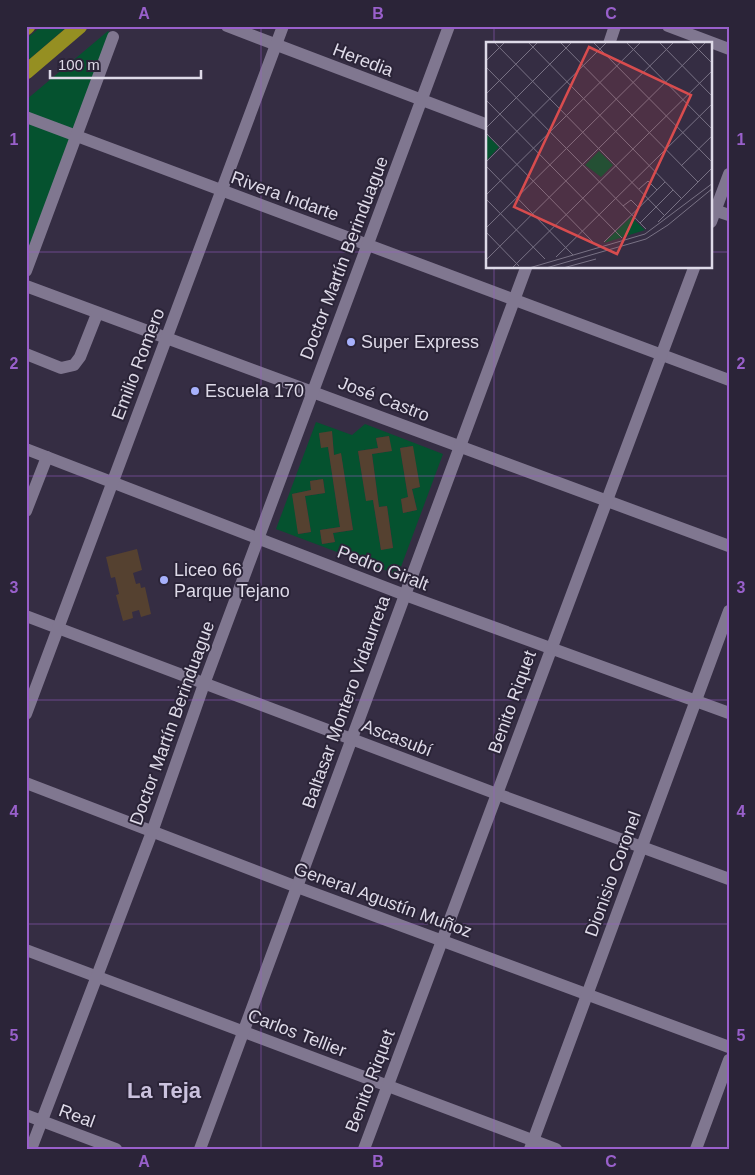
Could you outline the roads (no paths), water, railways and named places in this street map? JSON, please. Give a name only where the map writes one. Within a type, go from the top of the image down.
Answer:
[{"type":"highway","points":[[26,72],[80,26]]},
{"type":"street","name":"Heredia","points":[[228,26],[486,124]]},
{"type":"street","name":"Emilio Romero","points":[[26,714],[283,26]]},
{"type":"street","name":"Doctor Martín Berinduague","points":[[31,1149],[152,832],[204,684],[449,26]]},
{"type":"street","points":[[610,42],[615,26]]},
{"type":"street","points":[[668,26],[710,42]]},
{"type":"street","points":[[26,272],[113,37]]},
{"type":"street","points":[[712,43],[729,49]]},
{"type":"street","name":"Rivera Indarte","points":[[26,117],[729,380]]},
{"type":"street","points":[[729,174],[713,214],[729,216]]},
{"type":"street","name":"Baltasar Montero Vidaurreta","points":[[200,1149],[526,269]]},
{"type":"street","name":"Benito Riquet","points":[[364,1149],[694,269]]},
{"type":"street","name":"José Castro","points":[[26,286],[729,546]]},
{"type":"street","points":[[26,354],[61,368],[74,365],[80,357],[98,314]]},
{"type":"street","name":"Pedro Giralt","points":[[26,450],[405,595],[729,713]]},
{"type":"street","points":[[26,510],[47,457]]},
{"type":"street","name":"Dionisio Coronel","points":[[532,1144],[729,611]]},
{"type":"street","name":"Ascasubí","points":[[26,616],[351,740],[729,879]]},
{"type":"street","name":"General Agustín Muñoz","points":[[26,784],[297,887],[729,1047]]},
{"type":"street","name":"Carlos Tellier","points":[[26,950],[388,1085],[532,1144],[556,1149]]},
{"type":"street","points":[[696,1149],[729,1060]]},
{"type":"street","name":"Real","points":[[26,1115],[116,1149]]},
{"type":"place","name":"Super Express","points":[[351,342]]},
{"type":"place","name":"Escuela 170","points":[[195,391]]},
{"type":"place","name":"Liceo 66 Parque Tejano","points":[[164,580]]},
{"type":"district","name":"La Teja","points":[[164,1090]]}]
